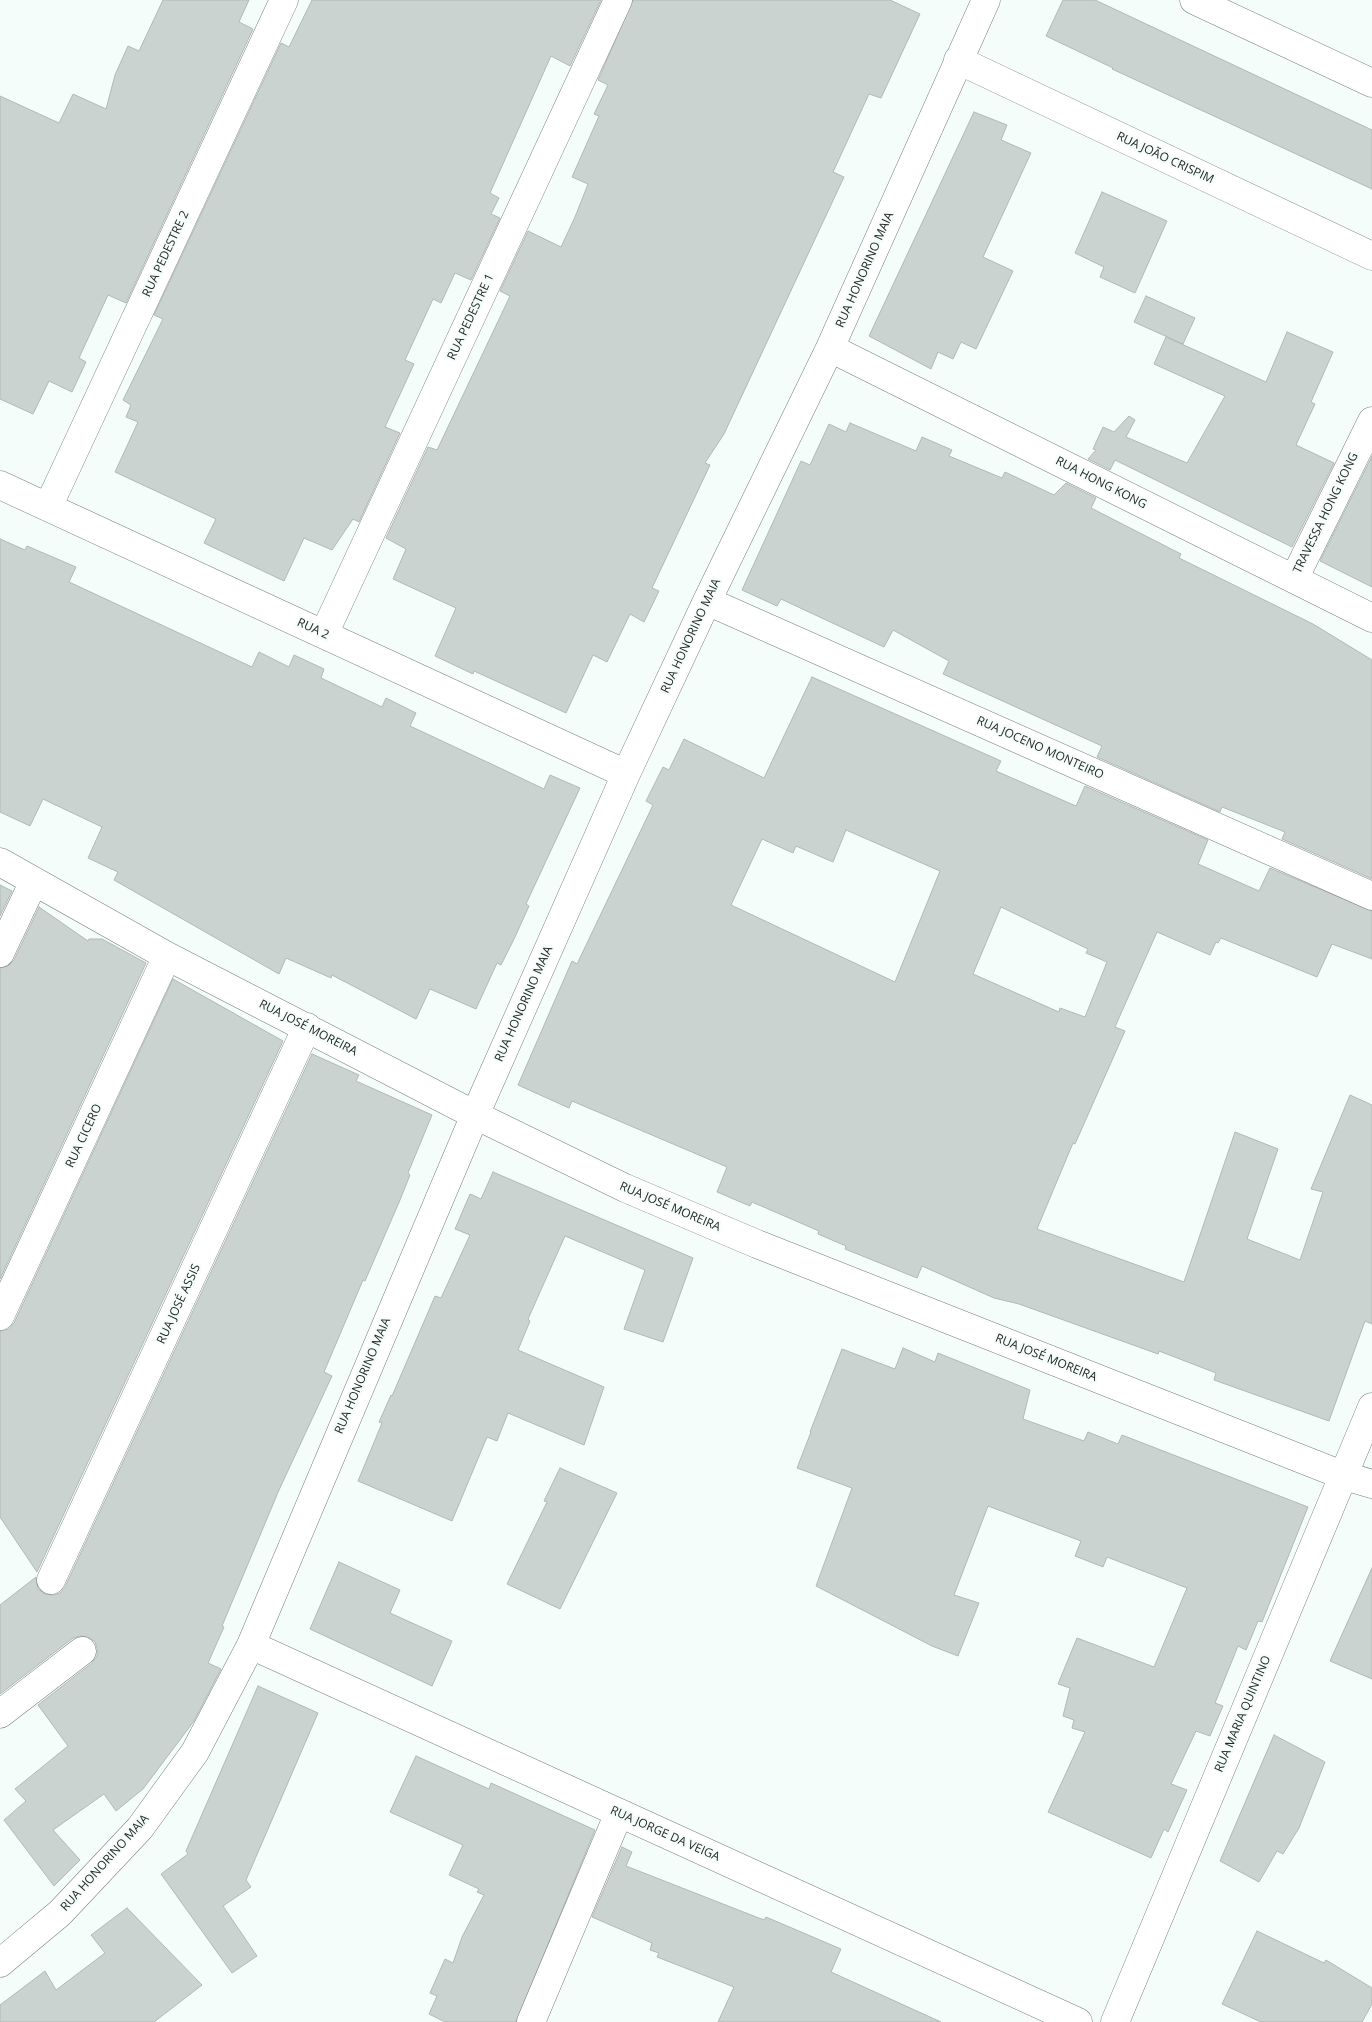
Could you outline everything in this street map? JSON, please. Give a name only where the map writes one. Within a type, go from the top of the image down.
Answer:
[{"type":"street","name":"RUA PEDESTRE 2","points":[[48,507],[284,0]]},
{"type":"street","name":"RUA PEDESTRE 1","points":[[324,634],[618,0]]},
{"type":"street","name":"RUA HONORINO MAIA","points":[[0,1964],[60,1913],[140,1828],[195,1752],[251,1645],[475,1115],[626,774],[707,600],[830,348],[986,0]]},
{"type":"street","points":[[1194,0],[1372,83]]},
{"type":"street","name":"RUA JOÃO CRISPIM","points":[[958,60],[1372,256]]},
{"type":"street","name":"RUA HONG KONG","points":[[830,348],[1372,618]]},
{"type":"street","name":"TRAVESSA HONG KONG","points":[[1294,579],[1372,421]]},
{"type":"street","name":"RUA 2","points":[[0,485],[626,774]]},
{"type":"street","name":"RUA JOCENO MONTEIRO","points":[[707,600],[1372,896]]},
{"type":"street","name":"RUA JOSÉ MOREIRA","points":[[0,862],[168,956],[475,1115],[625,1188],[757,1244],[1342,1475],[1372,1484]]},
{"type":"street","points":[[0,954],[34,881]]},
{"type":"street","name":"RUA CICERO","points":[[0,1316],[168,956]]},
{"type":"street","name":"RUA JOSÉ ASSIS","points":[[51,1580],[307,1027]]},
{"type":"street","name":"RUA MARIA QUINTINO","points":[[1115,2022],[1372,1407]]},
{"type":"street","name":"RUA JORGE DA VEIGA","points":[[251,1645],[1078,2022]]},
{"type":"street","points":[[0,1714],[82,1651]]},
{"type":"street","points":[[530,2022],[619,1813]]},
{"type":"building","points":[[163,0],[249,0],[239,22],[253,29],[126,303],[108,295],[79,358],[86,362],[72,392],[49,381],[33,414],[0,399],[0,96],[59,123],[73,94],[106,109],[115,75],[128,46],[139,51]]},
{"type":"building","points":[[312,0],[601,0],[570,66],[551,56],[490,193],[499,198],[491,214],[500,218],[471,280],[455,273],[441,303],[433,299],[405,360],[414,364],[385,427],[400,433],[359,522],[353,519],[332,550],[304,538],[284,581],[204,543],[216,519],[115,472],[138,422],[126,417],[131,405],[123,400],[163,319],[154,315],[281,43],[289,47]]},
{"type":"building","points":[[633,0],[890,0],[920,14],[881,98],[869,94],[833,172],[844,177],[724,434],[705,463],[710,465],[652,588],[659,591],[644,622],[630,614],[607,662],[593,655],[566,713],[474,671],[473,674],[435,656],[456,608],[393,579],[406,549],[386,538],[428,447],[437,450],[510,296],[500,291],[528,231],[561,247],[575,217],[588,184],[572,177],[599,116],[594,114],[608,85],[598,80]]},
{"type":"building","points":[[1063,0],[1095,0],[1372,130],[1372,189],[1112,69],[1046,36]]},
{"type":"building","points":[[974,112],[1007,125],[1001,140],[1031,153],[983,257],[1013,271],[976,349],[961,342],[953,359],[938,352],[931,369],[869,336]]},
{"type":"building","points":[[1102,192],[1167,221],[1135,293],[1100,277],[1104,267],[1075,253]]},
{"type":"building","points":[[1146,296],[1195,318],[1183,344],[1134,322]]},
{"type":"building","points":[[1287,332],[1333,352],[1311,402],[1315,404],[1296,445],[1334,463],[1292,547],[1115,460],[1110,470],[1088,459],[1096,450],[1093,449],[1103,427],[1114,432],[1129,416],[1135,420],[1126,437],[1187,463],[1225,396],[1154,364],[1166,337],[1266,382]]},
{"type":"building","points":[[850,423],[916,451],[922,437],[952,450],[949,456],[1002,478],[1005,472],[1054,495],[1066,483],[1096,498],[1091,508],[1181,554],[1179,558],[1313,624],[1372,660],[1372,879],[1282,839],[1285,832],[1222,807],[1220,812],[1097,757],[1102,746],[943,674],[949,661],[893,630],[884,647],[781,599],[777,606],[742,590],[801,461],[810,465],[829,424],[846,432]]},
{"type":"building","points":[[1372,456],[1372,587],[1320,561]]},
{"type":"building","points":[[0,539],[25,550],[27,546],[76,567],[69,582],[252,667],[259,652],[289,667],[294,655],[324,669],[321,678],[382,707],[386,698],[416,713],[410,726],[544,789],[550,775],[580,788],[526,904],[529,906],[515,937],[501,965],[497,963],[476,1009],[430,989],[416,1019],[332,975],[331,978],[286,958],[279,974],[114,880],[118,872],[88,858],[102,827],[43,799],[30,826],[0,812]]},
{"type":"building","points":[[812,677],[1001,761],[996,771],[1076,806],[1085,786],[1208,840],[1198,864],[1259,891],[1270,868],[1372,911],[1372,959],[1332,944],[1317,977],[1221,938],[1218,943],[1216,942],[1210,955],[1157,932],[1115,1027],[1125,1031],[1075,1144],[1073,1143],[1037,1229],[1184,1282],[1235,1132],[1278,1149],[1247,1239],[1300,1260],[1323,1192],[1311,1189],[1350,1095],[1372,1105],[1372,1324],[1365,1321],[1329,1421],[1214,1380],[1216,1373],[1159,1351],[1158,1354],[1019,1304],[994,1298],[922,1266],[917,1278],[845,1249],[846,1246],[818,1234],[819,1231],[752,1202],[750,1206],[717,1192],[727,1167],[572,1101],[569,1108],[518,1085],[572,961],[577,964],[653,805],[646,801],[663,767],[669,770],[684,739],[764,778]],"holes":[[[846,830],[940,871],[895,982],[731,905],[762,839],[793,853],[796,846],[833,862]],[[1001,907],[1088,949],[1086,953],[1107,962],[1085,1017],[1060,1008],[1059,1012],[973,974]]]},
{"type":"building","points":[[0,885],[12,891],[0,916]]},
{"type":"building","points":[[39,907],[88,941],[89,939],[102,939],[146,963],[0,1279],[0,968],[8,966],[14,960]]},
{"type":"building","points":[[173,979],[283,1041],[37,1572],[0,1517],[0,1331],[9,1329],[14,1323]]},
{"type":"building","points":[[312,1054],[359,1075],[356,1081],[432,1115],[408,1173],[410,1175],[400,1200],[365,1281],[363,1280],[324,1372],[332,1376],[279,1490],[222,1626],[224,1627],[208,1663],[221,1669],[194,1721],[143,1789],[116,1811],[104,1794],[53,1830],[80,1860],[54,1886],[4,1820],[26,1801],[15,1789],[68,1746],[38,1705],[92,1663],[97,1656],[97,1648],[95,1642],[88,1637],[80,1636],[73,1638],[0,1694],[0,1605],[36,1577],[38,1589],[45,1594],[53,1595],[60,1593],[65,1587]]},
{"type":"building","points":[[493,1172],[693,1258],[663,1342],[624,1329],[645,1270],[565,1236],[528,1319],[530,1321],[518,1350],[604,1387],[584,1445],[508,1413],[497,1441],[487,1437],[452,1521],[358,1481],[382,1423],[379,1422],[435,1296],[441,1298],[470,1235],[455,1229],[470,1194],[481,1199]]},
{"type":"building","points":[[903,1348],[935,1362],[938,1353],[1030,1390],[1023,1419],[1084,1441],[1088,1432],[1118,1444],[1122,1435],[1308,1507],[1262,1622],[1258,1621],[1246,1650],[1238,1646],[1215,1703],[1223,1706],[1210,1736],[1196,1731],[1171,1784],[1187,1790],[1168,1832],[1164,1829],[1151,1858],[1048,1812],[1085,1732],[1072,1728],[1074,1720],[1063,1716],[1070,1688],[1058,1684],[1077,1638],[1154,1667],[1187,1588],[1107,1557],[1103,1567],[1075,1556],[1081,1541],[988,1506],[954,1595],[979,1603],[958,1656],[932,1646],[816,1586],[852,1488],[797,1468],[810,1432],[842,1349],[895,1369]]},
{"type":"building","points":[[560,1468],[617,1493],[560,1609],[507,1584],[547,1502],[544,1501]]},
{"type":"building","points":[[339,1562],[400,1590],[390,1613],[452,1641],[432,1686],[310,1629]]},
{"type":"building","points":[[1372,1568],[1372,1679],[1330,1661]]},
{"type":"building","points":[[258,1686],[318,1713],[246,1880],[251,1887],[223,1906],[257,1956],[232,1973],[161,1874],[188,1854],[186,1851]]},
{"type":"building","points":[[1274,1735],[1325,1762],[1299,1828],[1283,1854],[1277,1851],[1259,1882],[1220,1861]]},
{"type":"building","points":[[416,1756],[489,1789],[491,1783],[595,1830],[516,2022],[445,2022],[429,2014],[437,1996],[430,1993],[445,1959],[453,1963],[462,1937],[484,1895],[477,1892],[479,1889],[449,1875],[463,1845],[390,1812]]},
{"type":"building","points":[[622,1847],[632,1852],[626,1866],[764,1920],[766,1917],[841,1949],[831,1972],[941,2022],[718,2022],[734,1987],[657,1957],[659,1953],[650,1950],[652,1943],[592,1917]]},
{"type":"building","points":[[127,1908],[202,1985],[154,2022],[0,2022],[0,2005],[45,1971],[56,1990],[105,1953],[91,1935]]},
{"type":"building","points":[[1257,1931],[1324,1963],[1326,1960],[1372,1988],[1372,2004],[1362,2022],[1261,2022],[1222,2004]]}]
